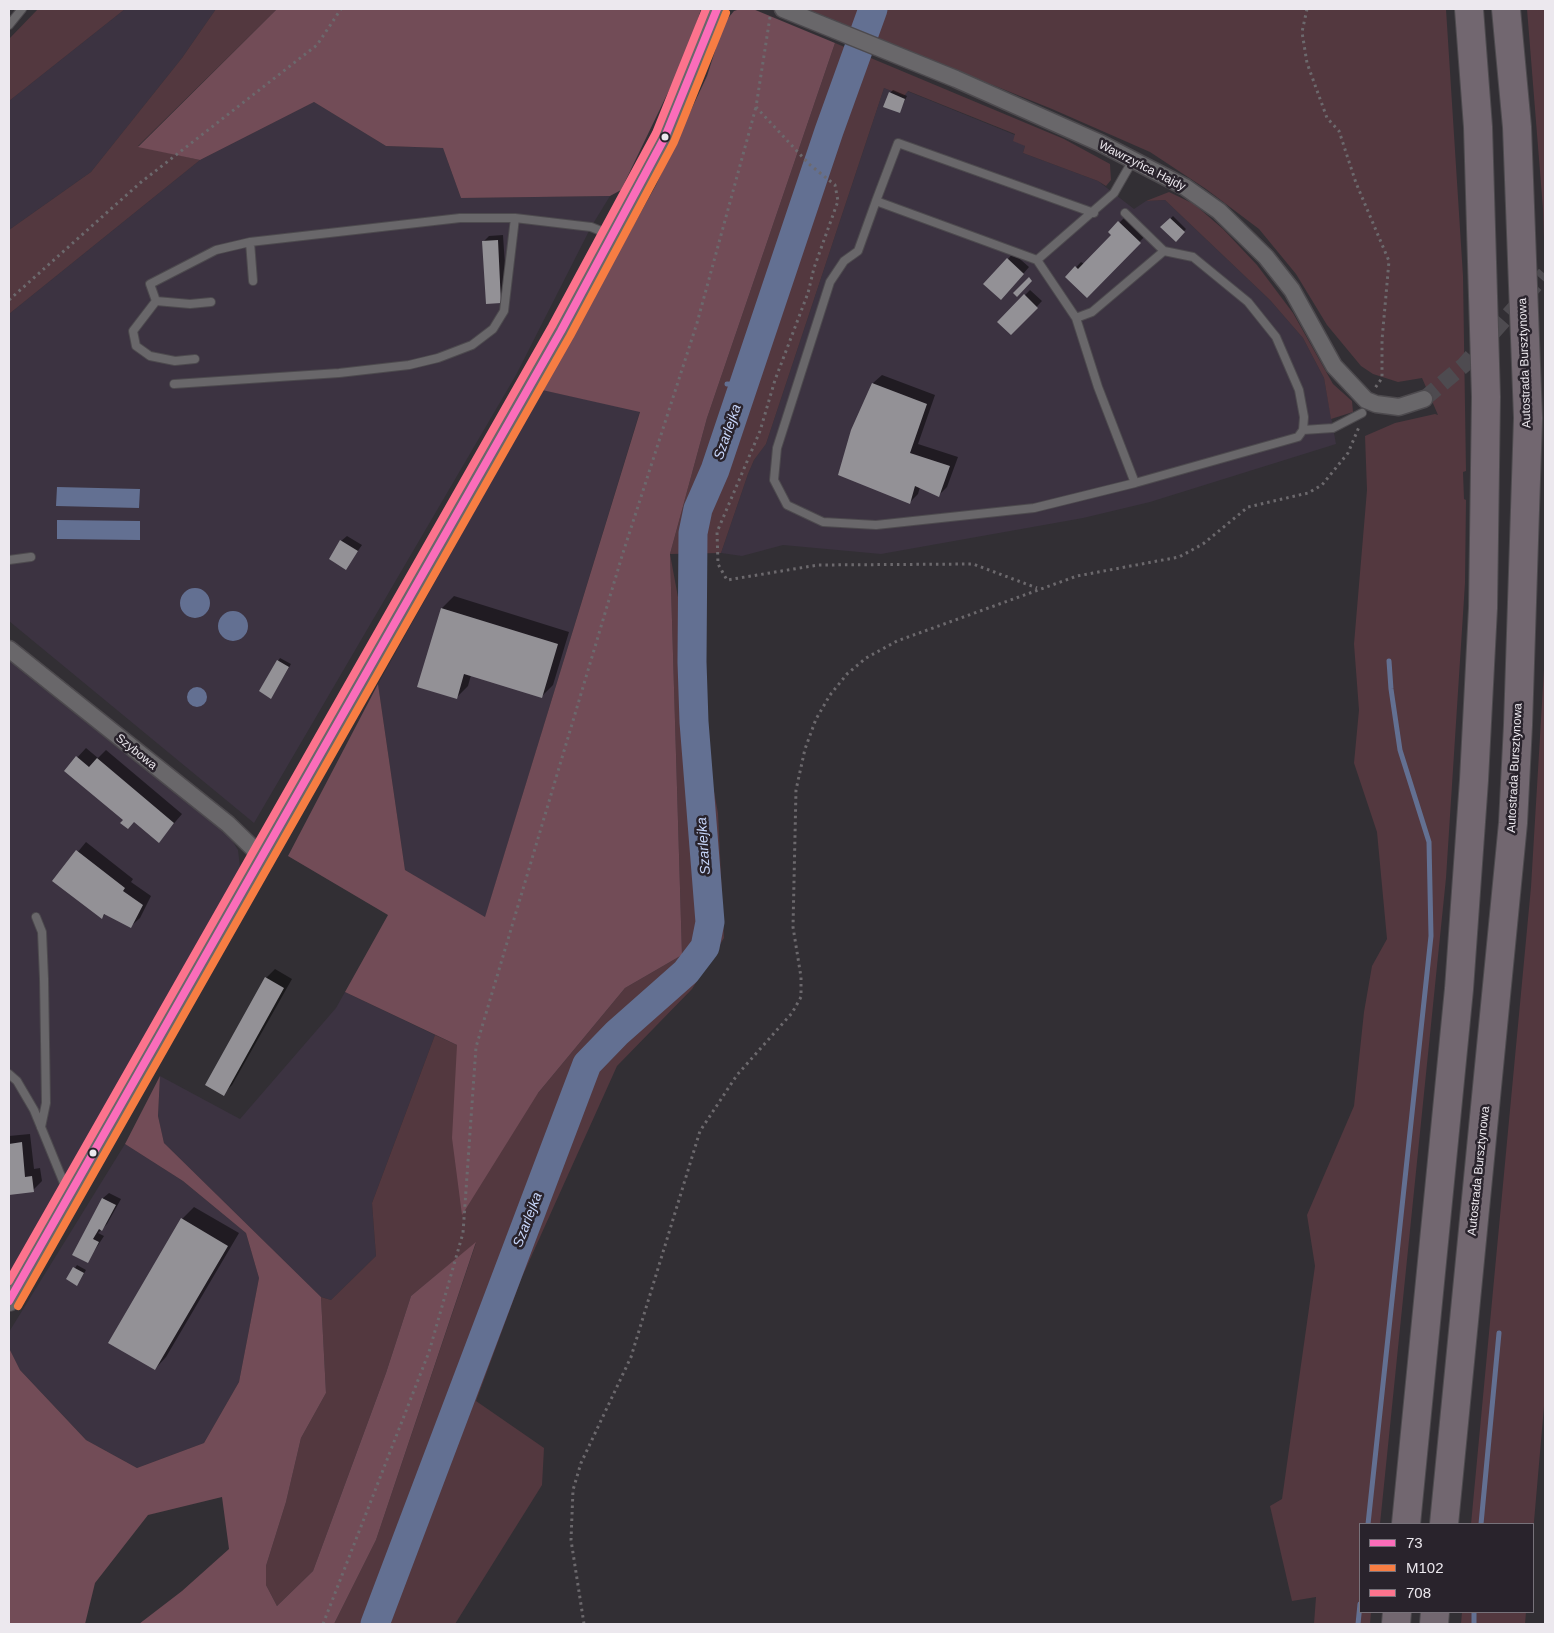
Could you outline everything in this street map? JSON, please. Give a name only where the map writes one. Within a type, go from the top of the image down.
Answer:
[{"type":"highway","points":[[1406,1523],[1459,989],[1474,780],[1483,608],[1486,398],[1478,127],[1469,9]]},
{"type":"highway","name":"Autostrada Bursztynowa","points":[[1444,1523],[1514,824],[1528,418],[1517,127],[1506,9]]},
{"type":"street","points":[[9,1301],[613,236],[665,138],[717,9]]},
{"type":"street","name":"Wawrzyńca Hajdy","points":[[782,9],[895,54],[1134,159],[1185,187],[1240,230],[1266,257],[1292,290],[1334,366],[1364,406]]},
{"type":"street","points":[[1364,406],[1376,404],[1399,407],[1424,399]]},
{"type":"street","name":"Szybowa","points":[[9,649],[228,824],[262,856]]},
{"type":"lane","points":[[9,25],[22,9]]},
{"type":"lane","points":[[1094,212],[898,143],[858,251],[844,261],[830,282],[777,448],[774,480],[787,505],[823,522],[876,525],[1034,508],[1135,483],[1298,437],[1302,430],[1304,417],[1298,390],[1276,337],[1248,302],[1193,257],[1164,251],[1125,213]]},
{"type":"lane","points":[[1037,260],[1114,193],[1134,159]]},
{"type":"lane","points":[[876,201],[1037,260],[1076,318],[1098,387],[1135,483]]},
{"type":"lane","points":[[156,301],[150,284],[216,250],[250,242],[460,218],[515,218],[591,227],[613,236]]},
{"type":"lane","points":[[174,384],[339,373],[409,365],[438,358],[472,345],[493,329],[504,311],[515,218]]},
{"type":"lane","points":[[250,242],[253,281]]},
{"type":"lane","points":[[1076,318],[1092,312],[1164,251]]},
{"type":"lane","points":[[156,301],[190,304],[211,302]]},
{"type":"lane","points":[[156,301],[142,318],[134,332],[136,346],[150,356],[175,361],[195,359]]},
{"type":"lane","points":[[1302,430],[1333,428],[1364,406]]},
{"type":"lane","points":[[9,560],[31,557]]},
{"type":"lane","points":[[36,918],[42,932],[44,979],[46,1103],[41,1127]]},
{"type":"lane","points":[[9,1074],[17,1081],[34,1110],[69,1194]]},
{"type":"path","points":[[9,300],[140,183],[317,45],[341,9]]},
{"type":"path","points":[[323,1624],[429,1352],[463,1233],[476,1047],[622,556],[697,323],[756,107],[771,9]]},
{"type":"path","points":[[584,1624],[571,1540],[574,1490],[581,1463],[631,1357],[700,1131],[736,1074],[792,1014],[801,997],[801,976],[792,927],[796,790],[805,749],[816,719],[847,674],[866,658],[897,641],[1038,588],[1077,576],[1179,557],[1203,544],[1248,508],[1308,493],[1322,485],[1348,453],[1358,431],[1364,406],[1382,378],[1382,340],[1389,261],[1356,183],[1339,130],[1327,118],[1306,63],[1302,32],[1307,9]]},
{"type":"path","points":[[756,107],[809,164],[835,185],[838,201],[760,431],[717,532],[718,564],[727,580],[818,565],[973,564],[1038,588]]},
{"type":"shaded area","points":[[38,9],[125,9],[9,101],[9,39]]},
{"type":"shaded area","points":[[125,9],[216,9],[182,58],[91,172],[9,230],[9,101]]},
{"type":"shaded area","points":[[216,9],[277,9],[138,146],[200,160],[9,314],[9,230],[91,172],[182,58]]},
{"type":"shaded area","points":[[277,9],[701,9],[686,55],[621,190],[610,196],[461,198],[443,148],[386,146],[314,102],[200,160],[138,147]]},
{"type":"shaded area","points":[[753,9],[835,43],[707,418],[670,554],[682,955],[625,988],[538,1093],[462,1215],[452,1138],[457,1045],[345,992],[388,915],[288,856],[378,684],[405,870],[485,917],[640,412],[542,390],[656,185],[707,76],[724,23],[734,11]]},
{"type":"shaded area","points":[[805,9],[1446,9],[1463,276],[1466,471],[1463,472],[1464,499],[1466,500],[1465,583],[1446,878],[1380,1523],[1359,1523],[1359,1613],[1371,1613],[1370,1624],[1314,1624],[1316,1597],[1292,1601],[1270,1506],[1282,1499],[1315,1266],[1307,1215],[1354,1106],[1364,1012],[1372,966],[1387,939],[1377,832],[1354,763],[1359,710],[1354,644],[1367,490],[1365,436],[1395,423],[1435,414],[1438,415],[1422,378],[1398,382],[1373,374],[1361,366],[1327,325],[1296,274],[1259,229],[1206,189],[1150,152],[1052,109]]},
{"type":"shaded area","points":[[1527,9],[1545,9],[1545,269],[1543,209]]},
{"type":"shaded area","points":[[835,43],[1064,139],[1110,164],[1111,180],[1106,186],[1098,181],[1023,153],[1025,146],[1013,141],[1015,134],[908,91],[904,96],[884,88],[766,444],[754,460],[748,474],[721,553],[670,554],[707,418]]},
{"type":"shaded area","points":[[884,88],[904,96],[907,91],[1015,135],[1025,146],[1023,153],[1098,181],[1134,209],[1146,201],[1165,200],[1270,300],[1303,338],[1324,378],[1336,444],[1150,502],[1083,518],[881,554],[783,545],[742,556],[721,553],[748,474],[754,460],[766,444]]},
{"type":"shaded area","points":[[314,102],[386,146],[443,148],[461,198],[610,196],[591,227],[516,375],[254,823],[9,621],[9,314],[200,160]]},
{"type":"shaded area","points":[[1169,192],[1194,204],[1223,229],[1257,265],[1293,313],[1333,384],[1352,401],[1353,412],[1331,419],[1324,378],[1303,338],[1270,300],[1165,200],[1146,201]]},
{"type":"shaded area","points":[[542,390],[640,411],[485,918],[405,870],[378,684]]},
{"type":"shaded area","points":[[670,554],[718,813],[724,938],[692,989],[617,1066],[522,1277],[476,1401],[544,1448],[542,1485],[455,1624],[334,1624],[376,1540],[476,1243],[411,1296],[386,1373],[313,1571],[277,1606],[266,1585],[266,1566],[286,1502],[301,1438],[326,1393],[321,1297],[331,1300],[376,1256],[372,1203],[435,1035],[457,1045],[538,1093],[625,988],[682,955]]},
{"type":"shaded area","points":[[1545,653],[1545,1395],[1534,1523],[1471,1523],[1531,887]]},
{"type":"shaded area","points":[[9,661],[230,837],[238,850],[240,867],[227,899],[9,1283]]},
{"type":"shaded area","points":[[345,992],[435,1035],[372,1203],[376,1256],[331,1300],[321,1297],[164,1143],[158,1116],[160,1076],[240,1119],[336,1008]]},
{"type":"shaded area","points":[[160,1076],[158,1116],[164,1143],[321,1297],[326,1393],[301,1438],[286,1502],[266,1566],[266,1585],[277,1606],[313,1571],[386,1373],[411,1296],[476,1242],[376,1540],[334,1624],[139,1624],[182,1591],[229,1549],[222,1497],[148,1515],[95,1583],[85,1624],[9,1624],[9,1348],[20,1370],[86,1440],[137,1468],[204,1443],[239,1382],[259,1278],[246,1233],[183,1181],[125,1144]]},
{"type":"shaded area","points":[[125,1144],[183,1181],[246,1233],[259,1278],[239,1382],[204,1443],[137,1468],[86,1440],[20,1370],[9,1348],[9,1332]]},
{"type":"shaded area","points":[[1462,1613],[1526,1613],[1525,1624],[1461,1624]]},
{"type":"water","points":[[57,487],[140,489],[139,508],[56,506]]},
{"type":"water","points":[[57,520],[140,521],[140,540],[57,539]]},
{"type":"water","points":[[195,588],[206,592],[210,603],[206,614],[195,618],[184,614],[180,603],[184,592]]},
{"type":"water","points":[[233,611],[244,615],[248,626],[244,637],[233,641],[222,637],[218,626],[222,615]]},
{"type":"water","points":[[197,687],[204,690],[207,697],[204,704],[197,707],[190,704],[187,697],[190,690]]},
{"type":"building","points":[[889,92],[905,99],[900,113],[883,107]]},
{"type":"building","points":[[1170,218],[1185,232],[1176,242],[1160,227]]},
{"type":"building","points":[[1118,221],[1141,243],[1087,298],[1065,277],[1075,266],[1078,269],[1111,235],[1108,232]]},
{"type":"building","points":[[498,240],[501,303],[486,304],[482,241]]},
{"type":"building","points":[[1007,258],[1024,274],[1001,300],[983,284]]},
{"type":"building","points":[[1029,277],[1032,281],[1017,297],[1013,293]]},
{"type":"building","points":[[1024,294],[1038,308],[1011,335],[997,322]]},
{"type":"building","points":[[872,383],[927,404],[910,453],[950,466],[939,497],[915,486],[910,504],[838,475],[851,430]]},
{"type":"building","points":[[340,540],[358,551],[346,570],[329,559]]},
{"type":"building","points":[[441,608],[558,644],[542,698],[464,674],[457,699],[417,687]]},
{"type":"building","points":[[277,660],[289,667],[271,699],[259,691]]},
{"type":"building","points":[[76,756],[89,767],[97,758],[174,823],[159,843],[134,822],[128,829],[120,823],[123,820],[64,771]]},
{"type":"building","points":[[76,850],[125,888],[123,891],[143,905],[131,928],[104,914],[102,919],[52,881]]},
{"type":"building","points":[[265,977],[284,988],[224,1096],[205,1085]]},
{"type":"building","points":[[22,1142],[25,1177],[32,1176],[34,1192],[9,1195],[9,1144]]},
{"type":"building","points":[[102,1198],[116,1205],[102,1231],[99,1229],[93,1239],[99,1242],[88,1263],[72,1255]]},
{"type":"building","points":[[181,1218],[228,1246],[155,1370],[108,1343]]},
{"type":"building","points":[[73,1267],[84,1273],[77,1286],[66,1279]]},
{"type":"waterway","name":"Szarlejka","points":[[375,1624],[587,1064],[617,1033],[686,972],[705,947],[710,922],[694,722],[692,662],[693,533],[698,509],[715,470],[829,131],[873,9]]},
{"type":"waterway","points":[[727,384],[744,385]]},
{"type":"waterway","points":[[1368,1523],[1431,936],[1429,842],[1400,750],[1389,661]]},
{"type":"waterway","points":[[1481,1523],[1499,1333]]},
{"type":"waterway","points":[[1358,1624],[1359,1613]]},
{"type":"waterway","points":[[1474,1613],[1474,1624]]},
{"type":"tunnel","points":[[1424,399],[1464,365],[1545,274]]},
{"type":"transit line","name":"708","points":[[9,1281],[552,326],[656,133],[706,9]]},
{"type":"transit line","name":"73","points":[[9,1301],[561,331],[665,137],[717,9]]},
{"type":"transit line","name":"M102","points":[[18,1306],[570,336],[674,142],[726,13]]}]
